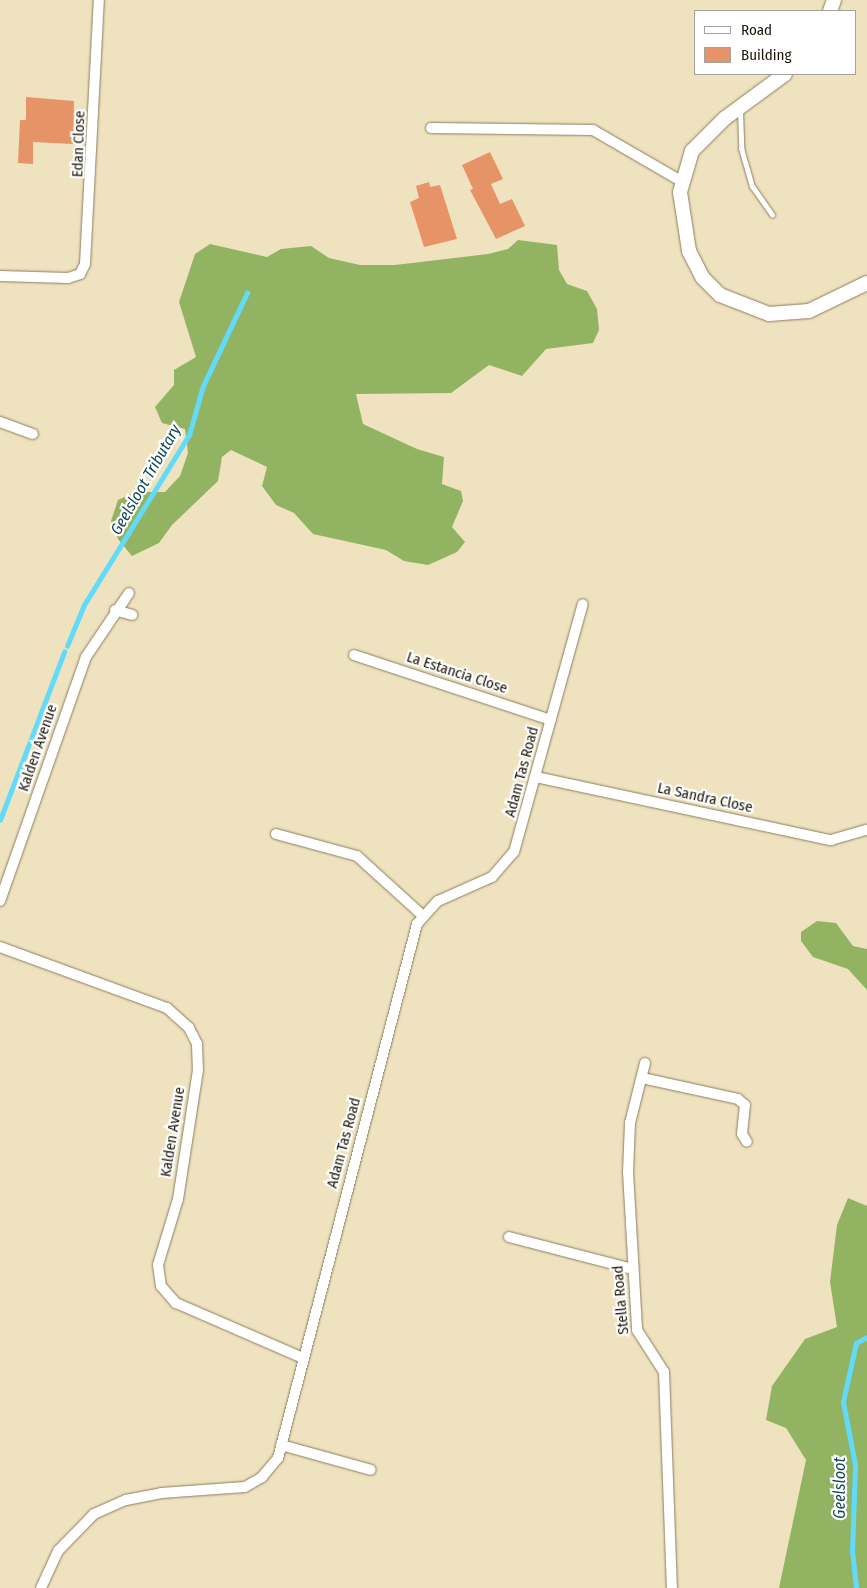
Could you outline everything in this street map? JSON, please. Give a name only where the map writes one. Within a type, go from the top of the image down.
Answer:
[{"type":"street","name":"Edan Close","points":[[0,276],[68,278],[83,269],[89,249],[100,0]]},
{"type":"street","points":[[784,75],[740,107],[692,152],[681,181],[682,226],[689,252],[703,278],[730,302],[768,314],[796,314],[830,304],[867,283]]},
{"type":"street","points":[[431,128],[593,130],[681,181]]},
{"type":"street","points":[[0,422],[33,434]]},
{"type":"street","name":"Kalden Avenue","points":[[0,901],[86,657],[115,610],[129,593]]},
{"type":"street","name":"Adam Tas Road","points":[[41,1588],[58,1551],[94,1514],[126,1500],[161,1493],[245,1487],[272,1467],[281,1445],[422,914],[438,901],[483,883],[508,862],[519,842],[583,604]]},
{"type":"street","points":[[115,610],[132,615]]},
{"type":"street","name":"La Estancia Close","points":[[354,655],[552,720]]},
{"type":"street","name":"La Sandra Close","points":[[536,778],[832,840],[867,830]]},
{"type":"street","points":[[276,834],[357,856],[422,914]]},
{"type":"street","name":"Kalden Avenue","points":[[0,947],[167,1008],[189,1028],[196,1044],[198,1070],[178,1199],[158,1265],[161,1286],[176,1303],[304,1358]]},
{"type":"street","name":"Stella Road","points":[[645,1063],[627,1154],[638,1337],[664,1372],[672,1588]]},
{"type":"street","points":[[642,1078],[738,1098],[745,1105],[742,1134],[747,1142]]},
{"type":"street","points":[[509,1237],[633,1269]]},
{"type":"street","points":[[281,1445],[372,1470]]},
{"type":"lane","points":[[740,107],[742,148],[752,186],[772,215]]},
{"type":"green space","points":[[518,240],[557,245],[559,270],[567,284],[587,291],[597,309],[599,330],[593,343],[546,349],[522,376],[489,365],[451,393],[356,394],[363,424],[417,449],[444,457],[442,484],[461,491],[463,501],[452,527],[465,542],[457,552],[428,565],[404,561],[386,550],[313,534],[294,513],[276,505],[262,486],[267,467],[231,450],[222,457],[218,481],[172,525],[159,543],[132,556],[118,539],[111,521],[118,500],[136,492],[165,492],[180,476],[188,453],[185,429],[162,423],[155,407],[174,385],[174,370],[196,357],[179,302],[195,254],[210,244],[267,257],[281,249],[311,246],[329,258],[360,265],[395,265],[488,254],[508,249]]},
{"type":"green space","points":[[817,921],[836,923],[853,946],[867,949],[867,990],[848,969],[813,957],[801,941],[801,932]]},
{"type":"green space","points":[[848,1198],[867,1206],[867,1588],[779,1588],[806,1460],[786,1428],[766,1420],[772,1386],[805,1339],[837,1327],[830,1282],[837,1225]]},
{"type":"building","points":[[26,97],[74,101],[73,144],[33,142],[33,164],[18,163],[20,120],[26,120]]},
{"type":"building","points":[[490,152],[503,179],[491,184],[500,204],[512,199],[525,226],[496,239],[470,190],[473,189],[462,165]]},
{"type":"building","points":[[429,182],[430,187],[440,185],[457,239],[424,247],[410,202],[419,198],[416,186]]},
{"type":"waterway","name":"Geelsloot Tributary","points":[[67,646],[84,605],[189,435],[203,386],[247,293]]},
{"type":"waterway","name":"Geelsloot Tributary","points":[[0,820],[64,652]]},
{"type":"waterway","name":"Geelsloot","points":[[856,1588],[852,1552],[855,1465],[843,1402],[856,1343],[867,1337]]}]
